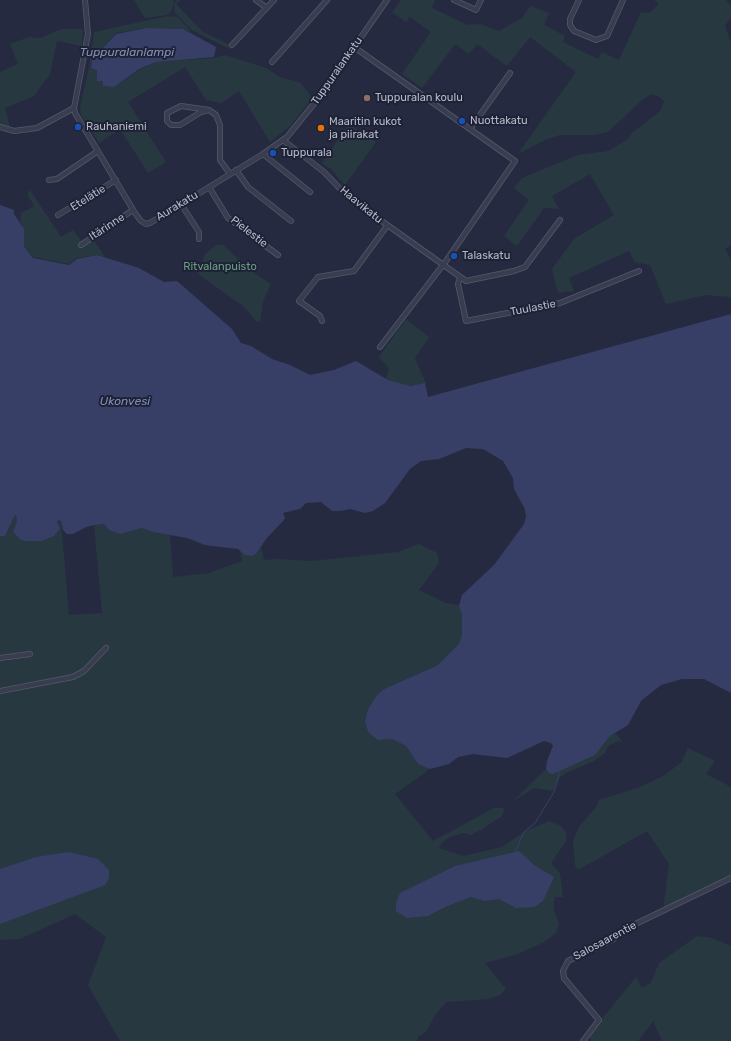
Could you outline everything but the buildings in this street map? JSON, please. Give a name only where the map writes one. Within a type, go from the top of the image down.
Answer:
[{"type":"street","points":[[0,127],[14,131],[37,128],[74,108],[88,34],[84,0]]},
{"type":"street","points":[[256,0],[267,8]]},
{"type":"street","points":[[232,45],[274,0]]},
{"type":"street","points":[[272,62],[327,0]]},
{"type":"street","name":"Tuppuralankatu","points":[[283,140],[302,120],[387,0]]},
{"type":"street","points":[[454,0],[476,10],[481,0]]},
{"type":"street","points":[[579,0],[570,18],[570,25],[574,31],[596,40],[607,36],[623,0]]},
{"type":"street","points":[[354,48],[515,161],[443,265],[380,347]]},
{"type":"street","points":[[470,129],[510,74]]},
{"type":"street","points":[[208,110],[201,112],[180,125],[171,125],[166,121],[167,113],[181,106],[208,110],[216,115],[220,125],[220,160],[230,174]]},
{"type":"street","name":"Aurakatu","points":[[74,108],[78,119],[133,210],[141,221],[148,224],[263,154],[283,140]]},
{"type":"street","name":"Haavikatu","points":[[283,140],[324,172],[348,197],[460,277]]},
{"type":"street","points":[[49,180],[57,179],[98,151]]},
{"type":"street","points":[[263,154],[310,192]]},
{"type":"street","points":[[236,170],[248,187],[291,221]]},
{"type":"street","name":"Etelätie","points":[[58,215],[116,180]]},
{"type":"street","name":"Pielestie","points":[[209,187],[228,218],[278,255]]},
{"type":"street","points":[[181,204],[199,232],[199,239]]},
{"type":"street","name":"Itärinne","points":[[81,244],[133,210]]},
{"type":"street","points":[[460,277],[466,281],[514,271],[525,267],[560,220]]},
{"type":"street","points":[[322,321],[320,316],[299,301],[318,277],[354,271],[387,226]]},
{"type":"street","name":"Tuulastie","points":[[460,277],[458,284],[466,321],[560,303],[577,298],[639,271]]},
{"type":"street","points":[[0,691],[73,677],[84,671],[106,648]]},
{"type":"street","points":[[0,658],[30,654]]},
{"type":"street","name":"Salosaarentie","points":[[583,1041],[599,1020],[564,978],[563,971],[568,961],[614,939],[623,930],[731,878]]},
{"type":"green space","points":[[134,0],[174,0],[172,10],[168,15],[145,18]]},
{"type":"green space","points":[[177,0],[181,0],[176,4],[203,32],[230,45],[228,48],[192,30],[175,13],[174,4]]},
{"type":"green space","points":[[401,0],[435,0],[432,8],[467,25],[480,24],[499,31],[522,18],[530,6],[549,13],[544,25],[565,36],[563,42],[598,59],[602,52],[619,60],[641,12],[650,13],[659,4],[654,0],[726,0],[731,6],[731,17],[725,26],[731,43],[731,245],[725,249],[731,259],[731,297],[705,295],[666,304],[650,265],[635,262],[629,251],[569,278],[574,291],[558,293],[552,269],[574,239],[614,215],[590,174],[552,196],[559,209],[544,208],[517,246],[504,236],[529,200],[514,188],[522,178],[578,155],[608,151],[628,139],[632,133],[660,111],[664,101],[658,96],[651,94],[642,100],[608,132],[594,135],[560,135],[545,140],[518,154],[576,72],[530,37],[507,66],[477,44],[469,54],[455,44],[422,88],[402,74],[431,32],[410,17],[406,22],[392,12]]},
{"type":"green space","points":[[168,16],[177,17],[191,31],[190,32],[183,29],[147,28],[116,33],[92,60],[90,68],[97,72],[97,80],[101,81],[103,86],[114,87],[139,70],[156,62],[214,58],[225,55],[266,68],[280,77],[301,83],[312,98],[290,126],[270,142],[239,91],[221,103],[206,100],[185,67],[128,102],[166,162],[148,173],[120,129],[99,143],[81,115],[80,107],[89,67],[94,32]]},
{"type":"green space","points":[[62,29],[83,29],[82,46],[57,41],[50,74],[34,96],[5,108],[10,128],[0,125],[0,72],[18,64],[10,44],[29,37],[40,38]]},
{"type":"green space","points":[[349,124],[376,142],[345,185],[331,169],[322,163]]},
{"type":"green space","points":[[30,190],[61,237],[73,230],[82,242],[91,236],[105,257],[98,255],[76,258],[69,264],[33,257],[24,245],[24,229],[20,221],[21,213],[33,207],[33,204],[27,194]]},
{"type":"green space","name":"Ritvalanpuisto","points":[[216,245],[223,245],[250,270],[271,284],[263,301],[260,322],[256,321],[243,306],[198,274],[205,254]]},
{"type":"green space","points":[[406,319],[429,337],[415,358],[426,384],[405,386],[386,379],[389,368],[379,357]]},
{"type":"green space","points":[[16,515],[17,521],[13,532],[21,540],[25,541],[42,541],[54,536],[60,530],[57,522],[61,521],[69,615],[102,613],[94,525],[104,524],[109,530],[120,534],[142,528],[170,535],[173,577],[209,573],[242,561],[240,550],[245,555],[252,556],[256,554],[261,547],[264,560],[277,559],[312,561],[398,552],[419,544],[437,553],[439,563],[419,590],[446,603],[460,605],[466,594],[482,594],[485,588],[489,592],[485,604],[477,607],[482,616],[478,622],[474,624],[475,628],[484,634],[498,636],[496,638],[498,640],[495,641],[495,647],[503,649],[504,655],[500,655],[501,658],[505,659],[509,665],[504,671],[505,677],[503,685],[496,686],[487,698],[477,702],[464,703],[452,698],[433,683],[428,673],[435,666],[384,689],[377,695],[368,709],[365,722],[368,732],[378,739],[392,739],[406,746],[418,764],[430,769],[395,794],[433,841],[494,808],[503,808],[504,811],[502,816],[482,829],[471,835],[464,833],[452,836],[442,842],[439,848],[463,856],[502,847],[524,832],[549,821],[561,826],[567,834],[566,841],[551,863],[560,873],[563,897],[555,897],[553,908],[559,923],[556,933],[544,942],[518,954],[485,963],[506,989],[500,995],[488,999],[446,1002],[435,1015],[426,1032],[418,1037],[417,1041],[120,1041],[88,985],[106,937],[75,914],[20,939],[0,940],[0,536],[5,536]]},
{"type":"green space","points":[[615,733],[623,742],[618,741],[608,746],[605,753],[594,761],[566,773],[559,778],[553,791],[534,788],[512,802],[546,769],[549,773],[603,746],[610,736]]},
{"type":"green space","points":[[688,748],[715,761],[706,774],[731,787],[731,878],[663,911],[669,864],[647,831],[578,870],[575,865],[573,841],[579,827],[596,807],[599,800],[640,787],[663,776],[681,763]]},
{"type":"green space","points":[[697,936],[712,938],[731,946],[731,1041],[662,1041],[653,1021],[638,1041],[591,1041],[589,1035],[636,977],[642,988],[651,983],[659,963]]},
{"type":"water","name":"Tuppuralanlampi","points":[[147,28],[183,29],[216,47],[214,57],[156,62],[139,69],[114,87],[103,86],[102,81],[97,81],[97,71],[91,68],[92,60],[116,34]]},
{"type":"water","name":"Ukonvesi","points":[[0,205],[14,210],[14,214],[24,229],[24,246],[33,258],[69,265],[77,259],[97,255],[139,268],[164,282],[177,281],[232,329],[241,343],[251,346],[272,359],[290,365],[310,375],[334,370],[356,361],[388,380],[410,386],[425,383],[428,397],[731,314],[731,693],[704,679],[682,679],[661,685],[641,701],[628,725],[610,736],[595,755],[553,774],[549,773],[546,769],[547,761],[553,746],[551,743],[544,741],[507,758],[473,754],[458,757],[449,764],[430,769],[418,764],[406,746],[392,739],[378,740],[368,732],[365,721],[368,709],[377,695],[384,689],[438,665],[459,644],[462,635],[462,615],[459,606],[462,595],[494,565],[524,524],[526,517],[525,509],[514,489],[513,478],[503,461],[483,449],[466,448],[439,459],[421,461],[410,469],[385,503],[373,511],[365,513],[350,509],[332,511],[321,502],[306,503],[300,509],[283,513],[285,518],[283,521],[266,539],[256,554],[252,556],[245,555],[238,549],[205,545],[187,538],[153,532],[142,528],[120,534],[109,530],[104,524],[86,527],[73,534],[67,534],[63,530],[61,521],[59,520],[57,522],[60,529],[54,536],[42,541],[25,541],[21,540],[13,532],[17,521],[16,515],[5,536],[0,536]]},
{"type":"water","points":[[519,851],[534,865],[554,877],[543,901],[534,907],[516,908],[499,899],[484,901],[471,897],[445,907],[428,916],[407,918],[396,911],[396,903],[400,893],[455,866]]},
{"type":"water","points":[[69,852],[98,859],[109,870],[109,878],[105,885],[0,924],[0,869],[36,857]]},
{"type":"waterway","points":[[515,852],[524,832],[535,823],[554,792],[559,772]]},
{"type":"place","name":"Tuppuralan koulu","points":[[367,98]]},
{"type":"place","name":"Nuottakatu","points":[[462,121]]},
{"type":"place","name":"Rauhaniemi","points":[[78,127]]},
{"type":"place","name":"Maaritin kukot ja piirakat","points":[[321,128]]},
{"type":"place","name":"Tuppurala","points":[[273,153]]},
{"type":"place","name":"Talaskatu","points":[[454,256]]}]
